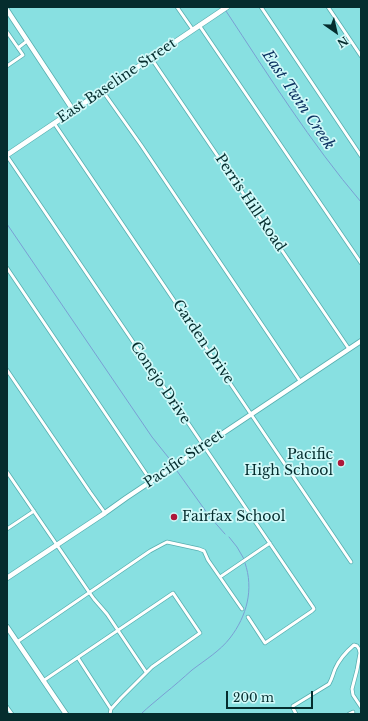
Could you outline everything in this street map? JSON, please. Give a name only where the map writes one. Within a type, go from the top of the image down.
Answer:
[{"type":"main road","name":"East Baseline Street","points":[[7,156],[102,90],[225,8]]},
{"type":"street","points":[[177,7],[193,30]]},
{"type":"street","points":[[261,7],[361,156]]},
{"type":"street","points":[[328,7],[361,56]]},
{"type":"street","points":[[7,10],[73,110]]},
{"type":"street","points":[[199,25],[361,263]]},
{"type":"street","points":[[7,32],[23,55],[7,66]]},
{"type":"street","points":[[18,48],[27,41]]},
{"type":"street","name":"Perris Hill Road","points":[[151,58],[349,349]]},
{"type":"street","points":[[102,90],[141,145],[300,381]]},
{"type":"street","name":"Garden Drive","points":[[54,123],[351,562]]},
{"type":"street","name":"Conejo Drive","points":[[7,156],[314,609],[265,643],[248,617]]},
{"type":"street","points":[[7,268],[152,481]]},
{"type":"street","name":"Pacific Street","points":[[7,578],[361,340]]},
{"type":"street","points":[[7,370],[105,513]]},
{"type":"street","points":[[7,472],[146,672]]},
{"type":"street","points":[[7,529],[34,511]]},
{"type":"street","points":[[16,642],[89,592],[167,542],[204,551],[208,560],[242,609]]},
{"type":"street","points":[[220,576],[270,543]]},
{"type":"street","points":[[44,682],[173,593],[200,633],[146,672],[111,709],[110,714]]},
{"type":"street","points":[[7,627],[66,714]]},
{"type":"street","points":[[296,714],[293,706],[329,684],[336,666],[354,645],[360,649],[360,653],[352,689],[353,695],[361,707]]},
{"type":"street","points":[[78,658],[111,709]]},
{"type":"street","points":[[7,707],[12,714]]},
{"type":"waterway","name":"East Twin Creek","points":[[226,11],[307,132],[361,202]]},
{"type":"waterway","points":[[7,224],[152,437],[172,462]]},
{"type":"waterway","points":[[177,471],[210,517],[225,534]]},
{"type":"waterway","points":[[229,537],[244,559]]},
{"type":"waterway","points":[[141,714],[192,670],[222,647],[236,630],[245,611],[249,592],[248,573],[245,563]]},
{"type":"place","name":"Pacific High School","points":[[341,463]]},
{"type":"place","name":"Fairfax School","points":[[174,517]]}]
